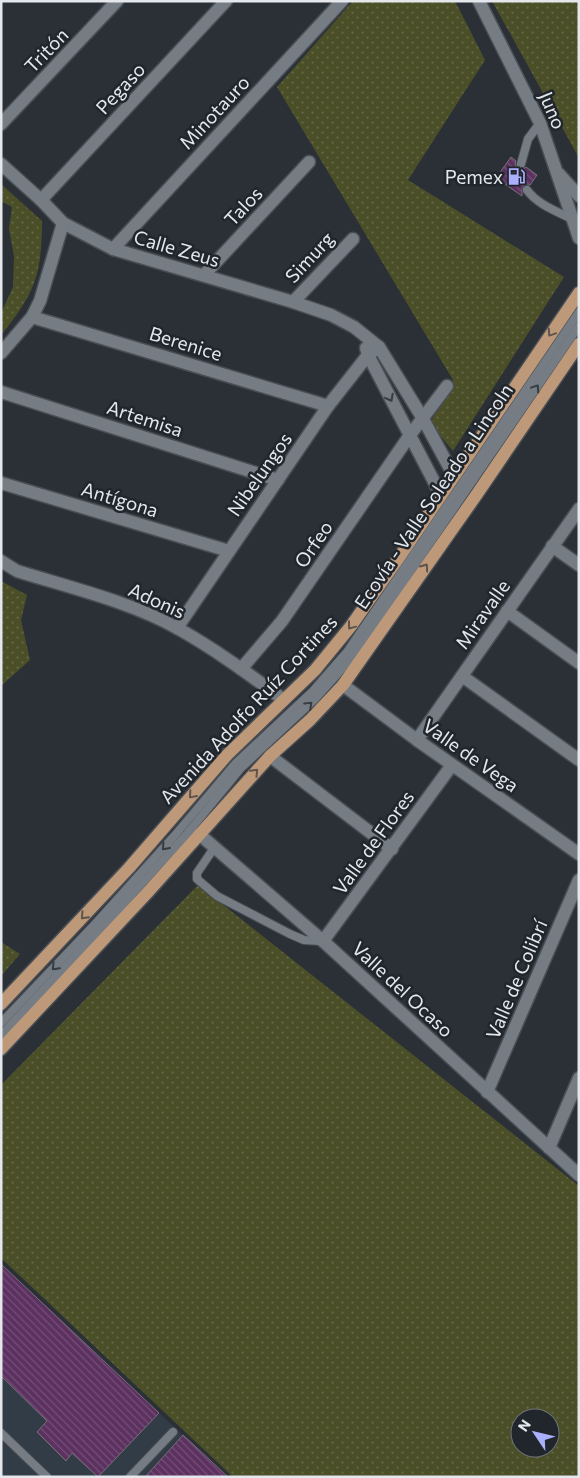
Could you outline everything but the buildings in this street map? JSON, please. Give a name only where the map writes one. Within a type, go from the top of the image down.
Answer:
[{"type":"main road","name":"Avenida Adolfo Ruíz Cortines","points":[[1,1004],[129,868],[227,755],[315,670],[351,626],[579,293]]},
{"type":"main road","points":[[1,1049],[141,899],[270,756],[310,720],[343,685],[579,344]]},
{"type":"street","name":"Tritón","points":[[1,124],[117,1]]},
{"type":"street","name":"Pegaso","points":[[42,200],[226,1]]},
{"type":"street","name":"Minotauro","points":[[113,249],[342,1]]},
{"type":"street","name":"Juno","points":[[479,1],[540,123],[579,238]]},
{"type":"street","name":"Talos","points":[[204,275],[309,162]]},
{"type":"street","name":"Calle Zeus","points":[[1,164],[42,200],[63,223],[113,249],[332,315],[362,333],[380,347],[422,417],[454,476]]},
{"type":"street","points":[[556,170],[579,196]]},
{"type":"street","points":[[1,353],[32,316],[40,301],[63,223]]},
{"type":"street","name":"Simurg","points":[[293,302],[353,239]]},
{"type":"street","name":"Berenice","points":[[32,316],[328,406]]},
{"type":"street","points":[[362,333],[368,355],[441,495]]},
{"type":"street","name":"Nibelungos","points":[[176,628],[328,406],[368,355],[380,347]]},
{"type":"street","name":"Orfeo","points":[[241,669],[282,621],[422,417],[447,386]]},
{"type":"street","name":"Artemisa","points":[[1,392],[278,480]]},
{"type":"street","name":"Antígona","points":[[1,483],[229,550]]},
{"type":"street","name":"Miravalle","points":[[417,740],[579,508]]},
{"type":"street","points":[[552,546],[579,565]]},
{"type":"street","name":"Adonis","points":[[1,560],[17,571],[127,606],[176,628],[241,669],[284,700]]},
{"type":"street","points":[[507,611],[579,663]]},
{"type":"street","points":[[462,676],[579,760]]},
{"type":"street","name":"Valle de Vega","points":[[343,685],[417,740],[579,854]]},
{"type":"street","points":[[270,756],[392,849]]},
{"type":"street","name":"Valle de Flores","points":[[323,941],[452,765]]},
{"type":"street","name":"Valle del Ocaso","points":[[199,834],[323,941],[579,1175]]},
{"type":"street","name":"Valle de Colibrí","points":[[487,1092],[579,880]]},
{"type":"street","points":[[549,1148],[579,1078]]},
{"type":"lane","points":[[520,164],[522,152],[528,139],[540,123]]},
{"type":"lane","points":[[527,190],[545,205],[572,219]]},
{"type":"lane","name":"Ecovía - Valle Soleado a Lincoln","points":[[1,1023],[96,923],[176,834],[235,764],[313,691],[347,652],[579,312]]},
{"type":"lane","points":[[1,1034],[96,935],[180,842],[241,768],[316,699],[349,660],[579,326]]},
{"type":"lane","points":[[214,848],[197,873],[197,879],[217,896],[290,934],[304,940],[323,941]]},
{"type":"lane","points":[[1,1432],[47,1477]]},
{"type":"lane","points":[[130,1477],[173,1432]]},
{"type":"shaded area","points":[[1,1264],[103,1361],[228,1477],[1,1477]]},
{"type":"green space","points":[[353,1],[455,1],[485,60],[408,180],[564,277],[453,451],[430,423],[453,380],[277,87]]},
{"type":"green space","points":[[492,1],[579,1],[579,158]]},
{"type":"green space","points":[[1,184],[42,221],[40,260],[34,283],[24,304],[1,335],[1,313],[13,287],[14,256],[9,229],[12,207],[1,201]]},
{"type":"green space","points":[[1,581],[27,595],[21,620],[30,660],[1,686]]},
{"type":"green space","points":[[198,885],[579,1186],[579,1477],[233,1477],[1,1258],[1,1085]]},
{"type":"green space","points":[[1,942],[20,954],[1,976]]},
{"type":"place","name":"Pemex","points":[[517,176]]}]
